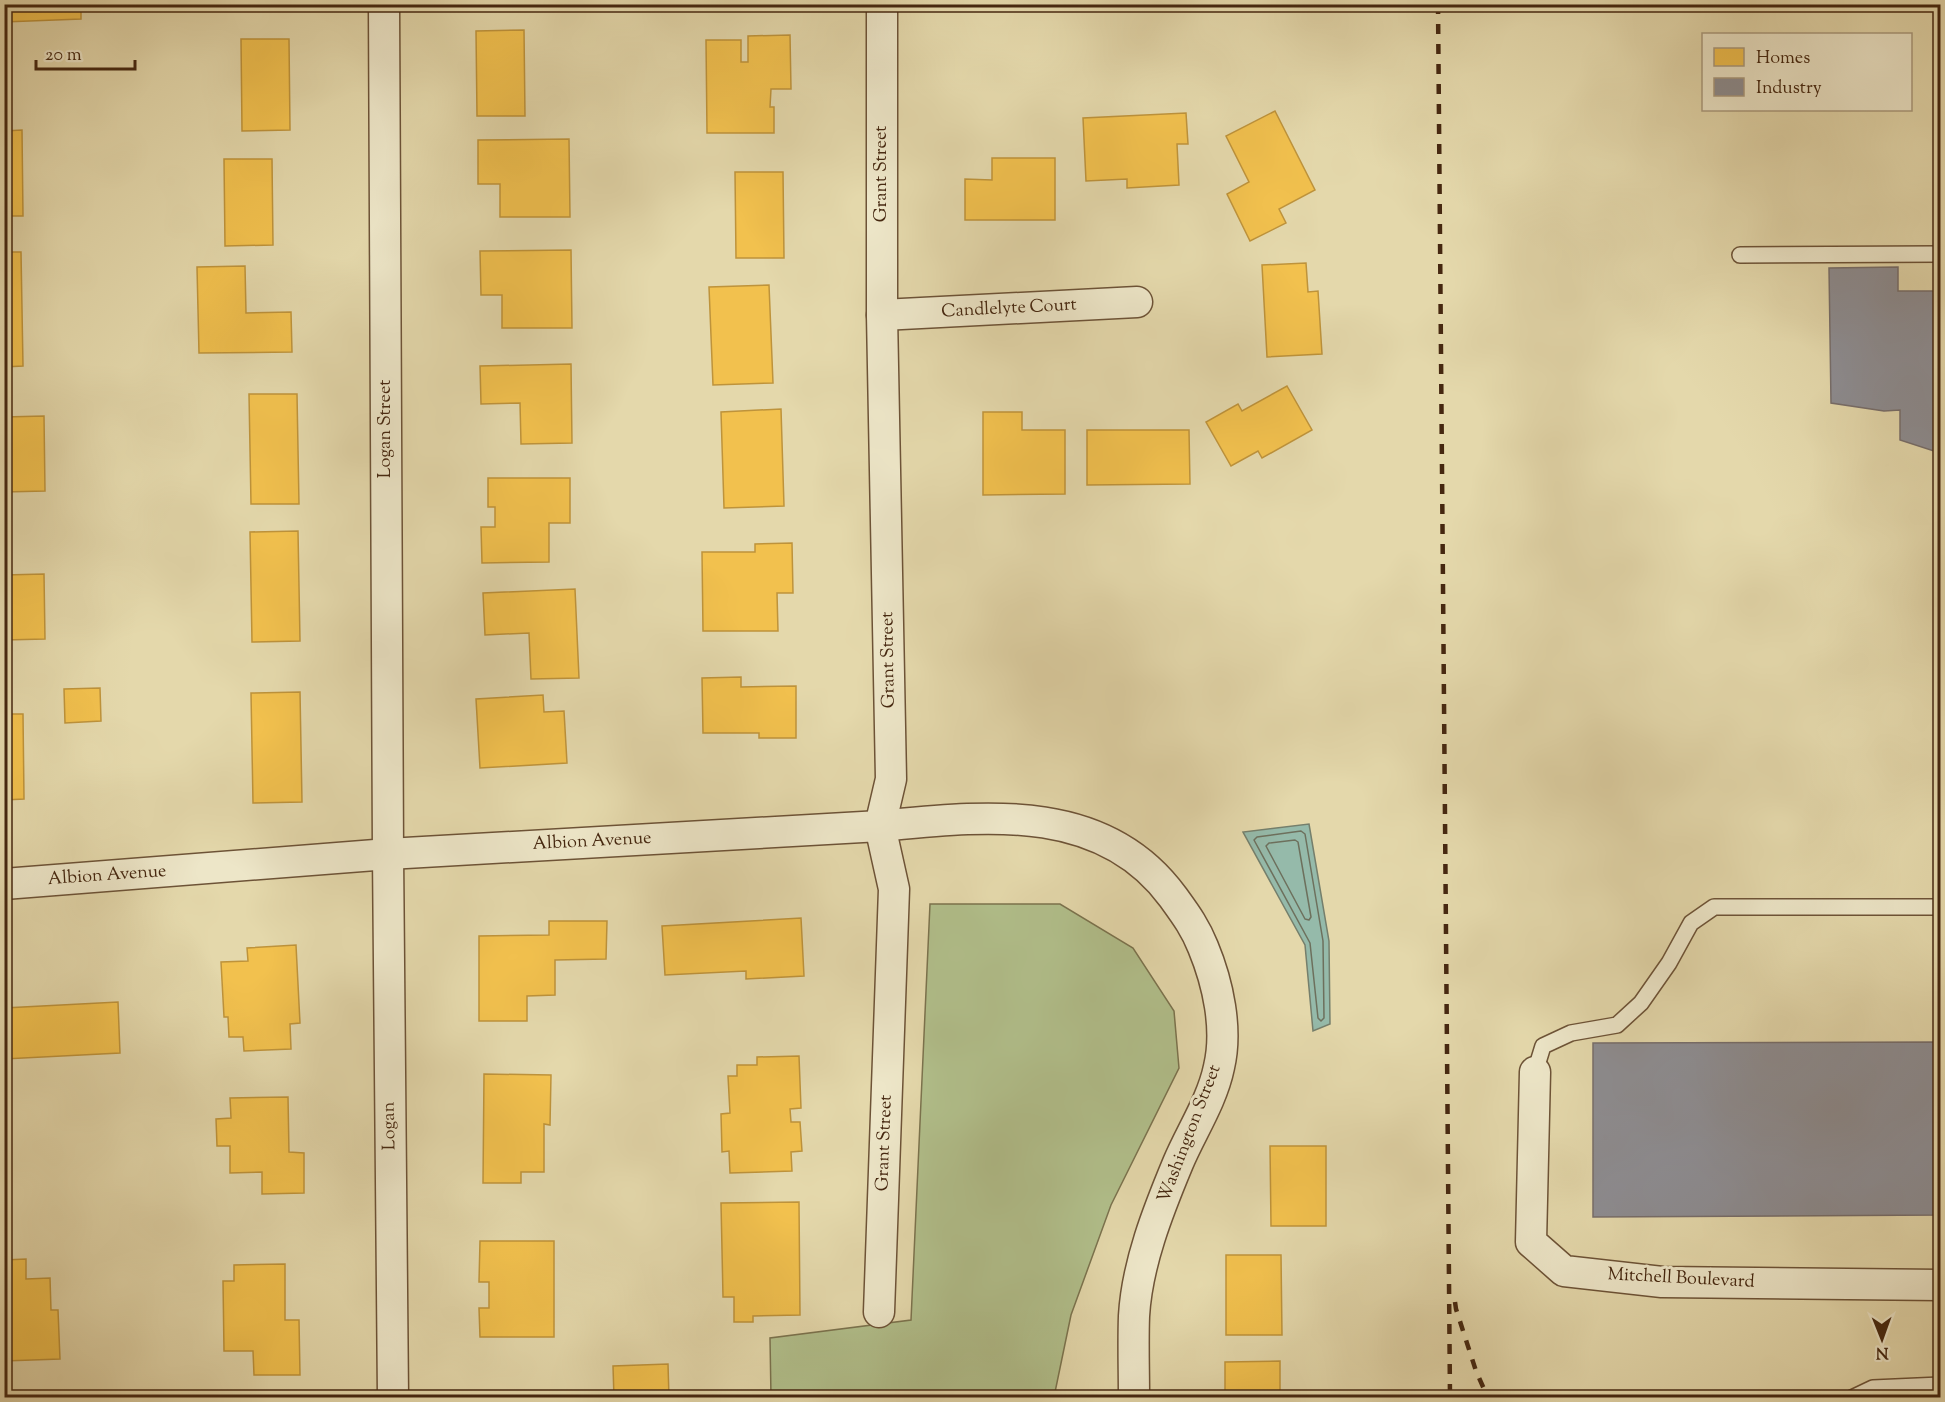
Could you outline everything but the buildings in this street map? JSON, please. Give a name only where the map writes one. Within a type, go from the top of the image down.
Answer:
[{"type":"street","name":"Logan Street","points":[[384,4],[388,854]]},
{"type":"street","name":"Grant Street","points":[[879,1312],[894,889],[880,826],[891,779],[882,315],[882,4]]},
{"type":"street","name":"Candlelyte Court","points":[[882,315],[1137,302]]},
{"type":"street","name":"Albion Avenue","points":[[4,884],[388,854],[880,826],[947,820],[1023,819],[1058,824],[1090,833],[1123,849],[1148,867],[1162,882]]},
{"type":"street","name":"Logan","points":[[388,854],[393,1398]]},
{"type":"street","name":"Washington Street","points":[[1134,1398],[1134,1315],[1141,1270],[1156,1221],[1178,1163],[1203,1113],[1219,1067],[1222,1031],[1210,965],[1194,925],[1162,882]]},
{"type":"street","name":"Mitchell Boulevard","points":[[1535,1072],[1531,1242],[1564,1271],[1662,1282],[1941,1285]]},
{"type":"lane","points":[[1740,255],[1941,254]]},
{"type":"lane","points":[[1535,1072],[1543,1046],[1571,1033],[1617,1025],[1641,1003],[1669,963],[1691,923],[1714,907],[1941,907]]},
{"type":"lane","points":[[1852,1398],[1873,1388],[1941,1385]]},
{"type":"green space","points":[[930,904],[1060,904],[1133,948],[1174,1011],[1179,1068],[1111,1205],[1071,1315],[1054,1397],[771,1397],[770,1338],[911,1320]]},
{"type":"water","points":[[1309,824],[1329,941],[1330,1024],[1313,1031],[1305,945],[1243,832]]},
{"type":"railway","points":[[1438,4],[1450,1398]]},
{"type":"railway","points":[[1455,1302],[1476,1371],[1488,1398]]}]
